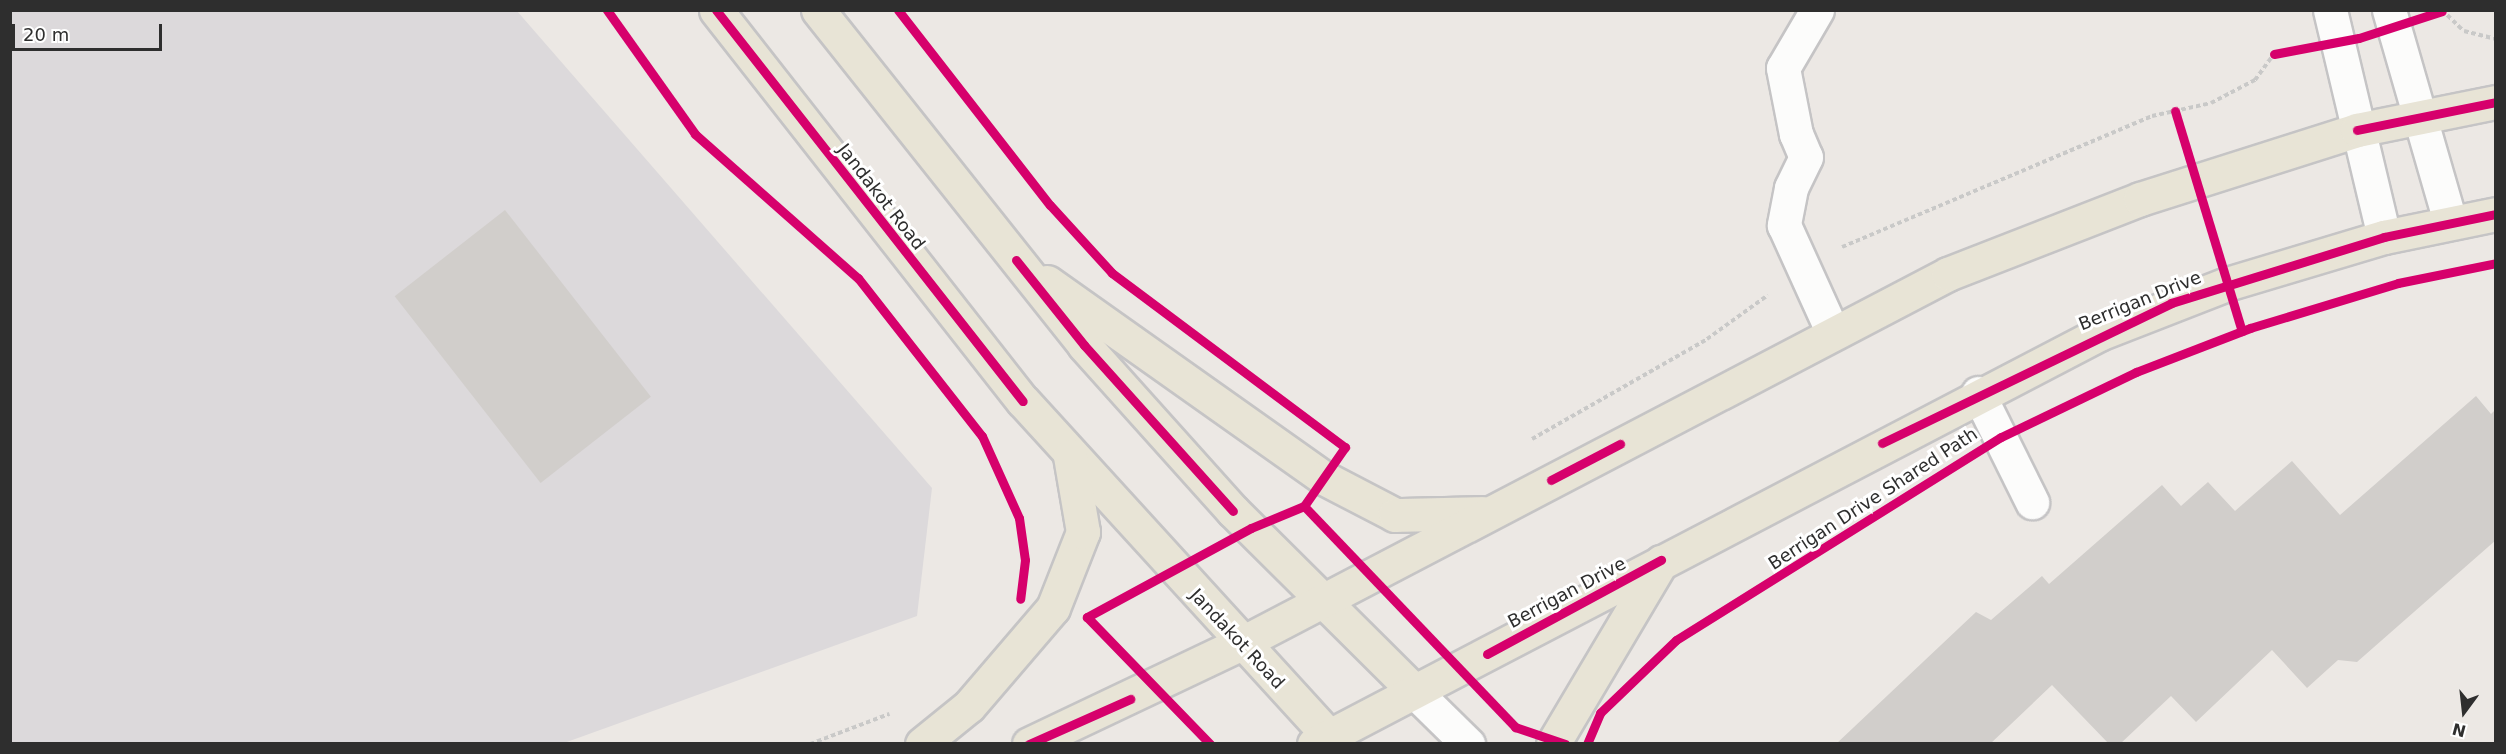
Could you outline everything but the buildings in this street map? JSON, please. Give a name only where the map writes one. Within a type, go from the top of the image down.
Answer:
[{"type":"main road","name":"Jandakot Road","points":[[716,10],[908,259],[1070,456],[1326,741]]},
{"type":"main road","points":[[818,10],[1016,260],[1165,436],[1322,601],[1414,691]]},
{"type":"main road","points":[[1029,744],[1240,644],[1832,331],[1948,274],[2196,181],[2357,130],[2421,115],[2496,102]]},
{"type":"main road","name":"Berrigan Drive","points":[[1326,741],[1414,691],[1978,393],[2171,303],[2384,237],[2496,214]]},
{"type":"main road","points":[[1016,260],[1324,478],[1395,515],[1489,513]]},
{"type":"main road","points":[[922,744],[969,706],[1053,608],[1083,532],[1070,456]]},
{"type":"main road","points":[[1553,744],[1661,560]]},
{"type":"street","points":[[1817,10],[1783,68],[1796,134],[1806,157],[1791,188],[1784,225],[1832,331]]},
{"type":"street","points":[[2330,10],[2384,237]]},
{"type":"street","points":[[2391,19],[2421,115],[2450,222]]},
{"type":"street","points":[[1978,393],[2032,502]]},
{"type":"street","points":[[1414,691],[1467,744]]},
{"type":"path","points":[[2391,19],[2442,11],[2464,31],[2496,39]]},
{"type":"path","points":[[2274,54],[2337,42]]},
{"type":"path","points":[[2175,111],[2196,181]]},
{"type":"shaded area","points":[[10,11],[517,11],[932,488],[917,616],[564,743],[11,743]]},
{"type":"cycle path","points":[[607,10],[695,134],[858,278],[982,436],[1019,518],[1025,560],[1020,599]]},
{"type":"cycle path","points":[[716,10],[1023,401]]},
{"type":"cycle path","points":[[898,10],[1050,205],[1112,273],[1345,447],[1304,506],[1251,528],[1087,617],[1210,744]]},
{"type":"cycle path","points":[[2274,54],[2359,38],[2442,11]]},
{"type":"cycle path","points":[[2357,130],[2496,102]]},
{"type":"cycle path","points":[[2175,111],[2242,331]]},
{"type":"cycle path","points":[[1882,443],[2171,303],[2384,237],[2496,214]]},
{"type":"cycle path","points":[[1016,260],[1084,345],[1233,511]]},
{"type":"cycle path","name":"Berrigan Drive Shared Path","points":[[1587,744],[1600,713],[1676,640],[2001,437],[2136,372],[2250,328],[2398,283],[2496,263]]},
{"type":"cycle path","points":[[1551,480],[1620,444]]},
{"type":"cycle path","points":[[1304,506],[1515,727],[1565,744]]},
{"type":"cycle path","points":[[1487,654],[1661,560]]},
{"type":"cycle path","points":[[1029,744],[1130,699]]}]
